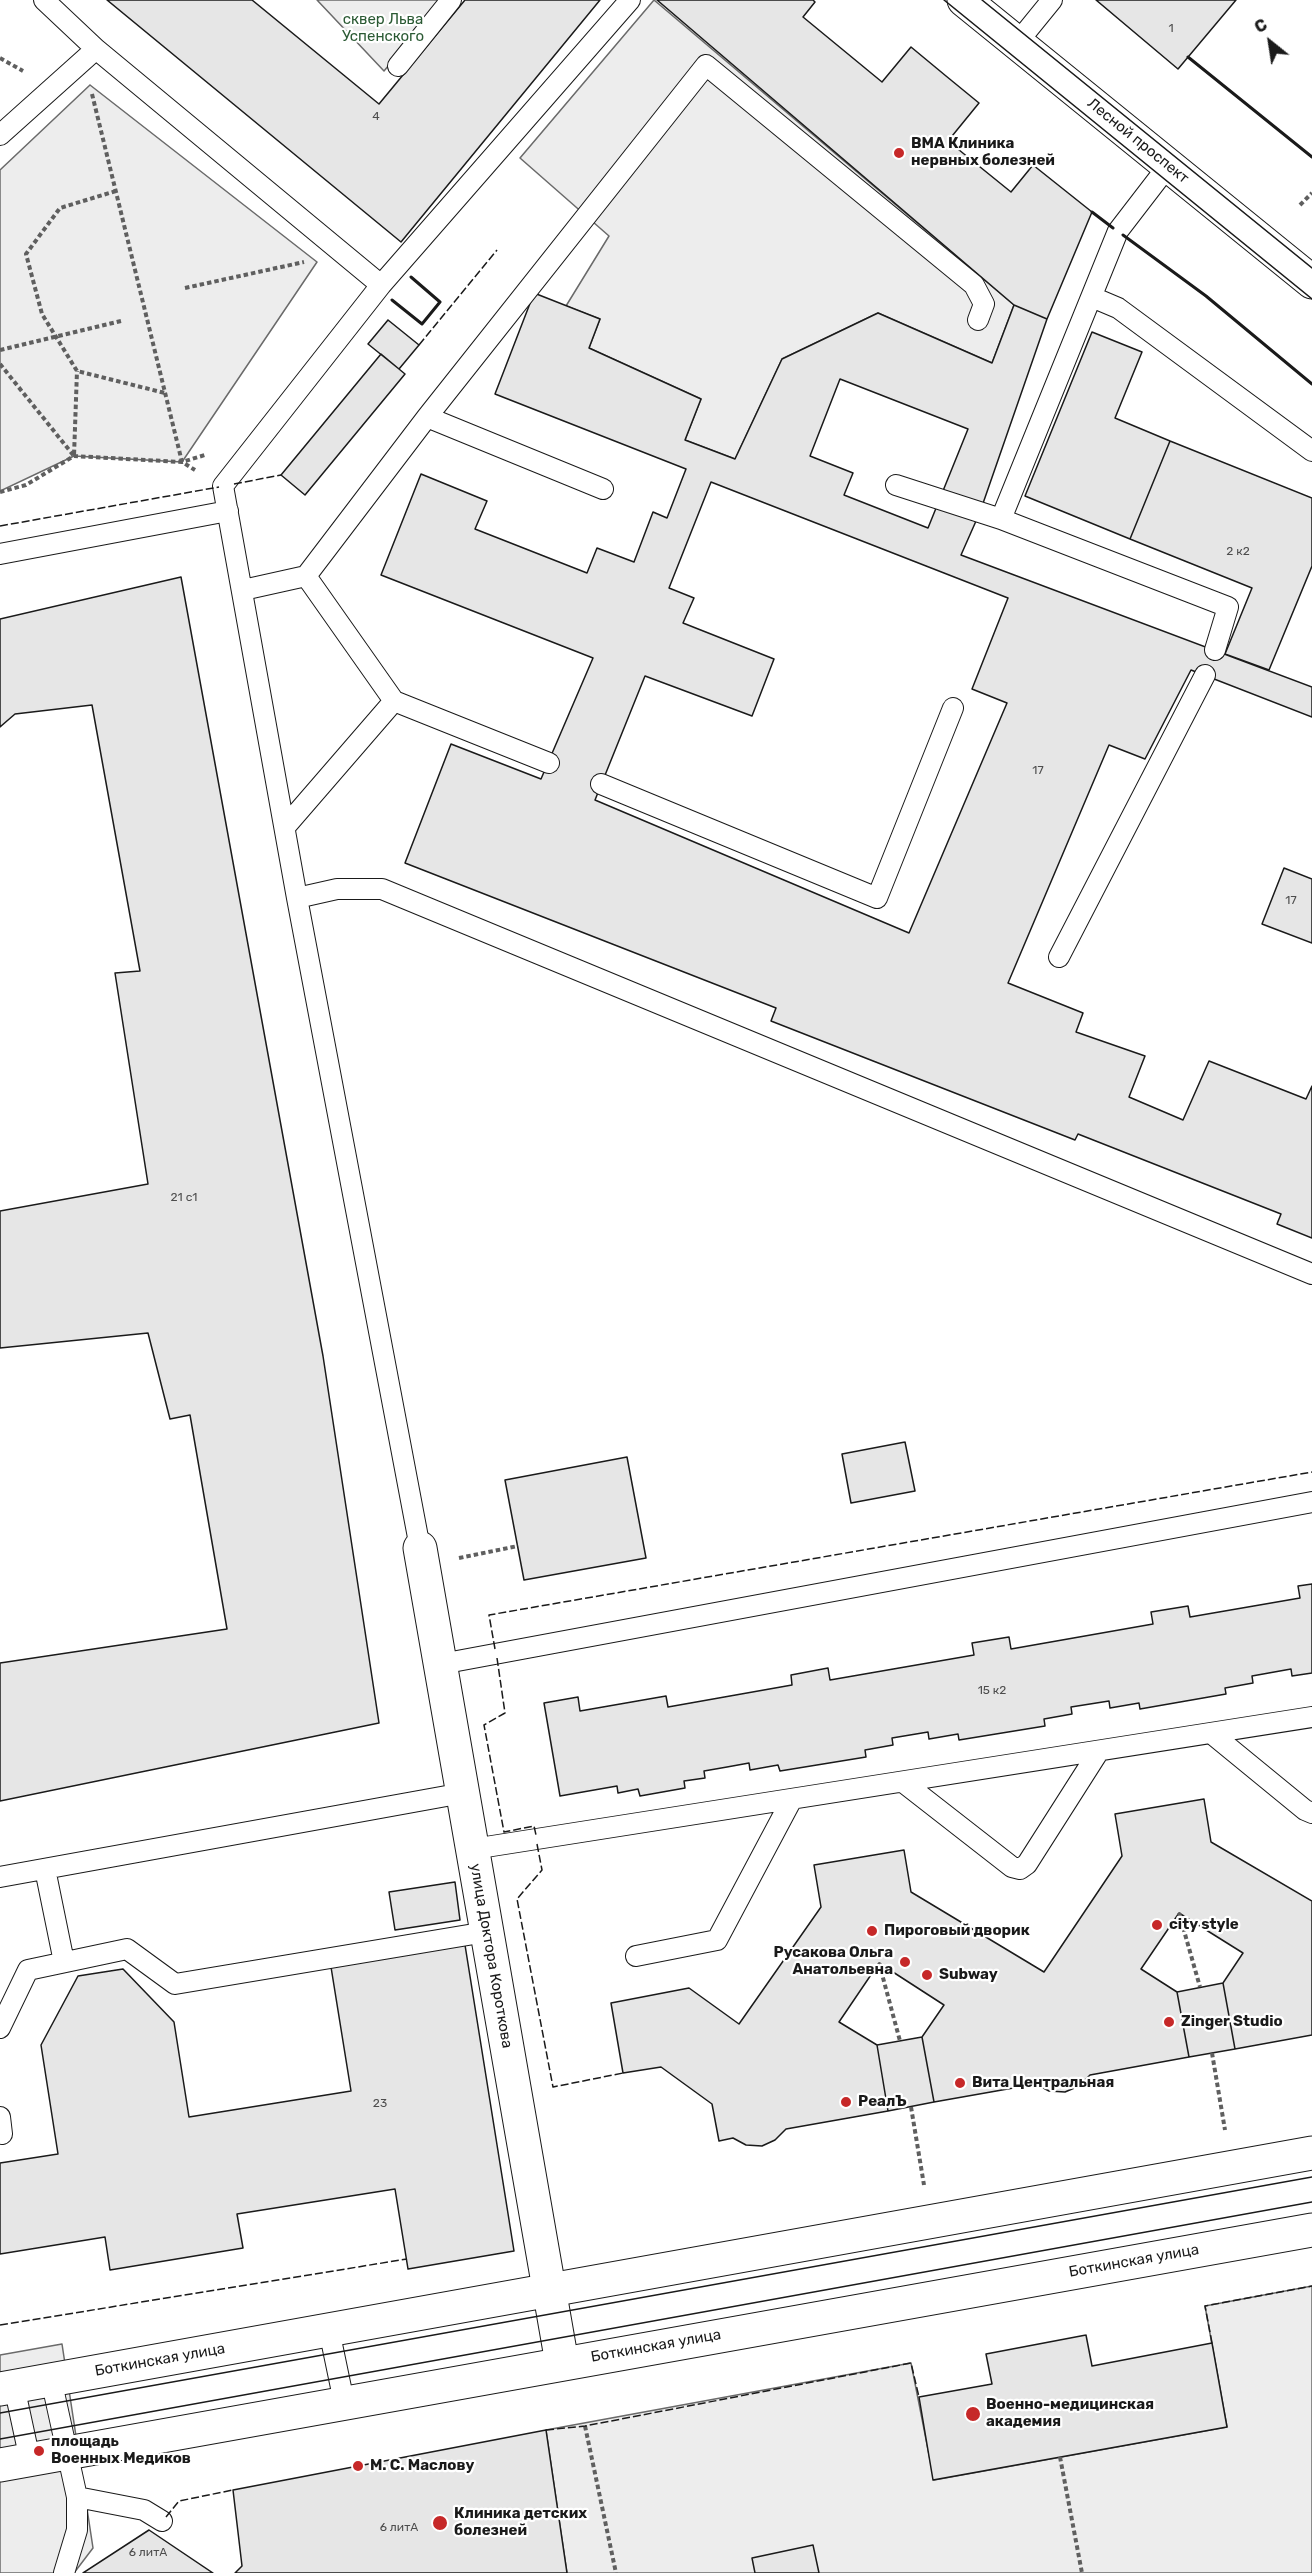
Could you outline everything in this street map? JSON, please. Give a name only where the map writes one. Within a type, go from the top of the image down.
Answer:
[{"type":"main road","name":"Лесной проспект","points":[[964,0],[1312,282]]},
{"type":"main road","name":"улица Доктора Короткова","points":[[422,1556],[562,2363]]},
{"type":"main road","name":"Боткинская улица","points":[[7,2387],[1312,2153]]},
{"type":"main road","name":"Боткинская улица","points":[[15,2463],[344,2402],[1312,2230]]},
{"type":"lane","points":[[44,0],[96,50],[381,285]]},
{"type":"lane","points":[[398,66],[451,0]]},
{"type":"lane","points":[[422,1556],[297,898],[223,486],[381,285],[630,0]]},
{"type":"lane","points":[[1017,43],[1052,0]]},
{"type":"lane","points":[[0,135],[96,50]]},
{"type":"lane","points":[[243,590],[306,576],[427,417],[706,65],[974,285],[984,304],[978,320]]},
{"type":"lane","points":[[1001,519],[1118,231],[1168,166]]},
{"type":"lane","points":[[1092,297],[1118,308],[1312,451]]},
{"type":"lane","points":[[427,417],[603,489]]},
{"type":"lane","points":[[896,485],[1001,519],[1228,607],[1215,650]]},
{"type":"lane","points":[[0,554],[228,511]]},
{"type":"lane","points":[[306,576],[394,701],[549,763]]},
{"type":"lane","points":[[1059,957],[1205,675]]},
{"type":"lane","points":[[285,827],[394,701]]},
{"type":"lane","points":[[601,784],[877,898],[953,708]]},
{"type":"lane","points":[[297,898],[337,889],[382,889],[1312,1274]]},
{"type":"lane","points":[[441,1664],[1312,1502]]},
{"type":"lane","points":[[473,1849],[1312,1717]]},
{"type":"lane","points":[[1211,1733],[1305,1810],[1312,1813]]},
{"type":"lane","points":[[903,1782],[1012,1867],[1020,1869],[1027,1864],[1099,1751]]},
{"type":"lane","points":[[0,1877],[463,1793]]},
{"type":"lane","points":[[636,1956],[717,1940],[792,1799]]},
{"type":"lane","points":[[45,1869],[64,1962]]},
{"type":"lane","points":[[0,2028],[28,1970],[127,1949],[175,1984],[486,1932]]},
{"type":"lane","points":[[329,2330],[344,2402]]},
{"type":"lane","points":[[51,2379],[77,2497],[77,2530],[64,2573]]},
{"type":"lane","points":[[7,2387],[15,2463]]},
{"type":"lane","points":[[77,2497],[144,2510],[162,2521]]},
{"type":"path","points":[[96,50],[90,85],[182,462],[223,486]]},
{"type":"path","points":[[74,456],[77,371],[42,314],[26,254],[60,208],[116,191]]},
{"type":"path","points":[[1300,205],[1312,193]]},
{"type":"path","points":[[185,288],[343,254]]},
{"type":"path","points":[[0,350],[120,321]]},
{"type":"path","points":[[0,363],[74,456]]},
{"type":"path","points":[[77,371],[165,393]]},
{"type":"path","points":[[0,492],[26,484],[74,456],[182,462],[208,454]]},
{"type":"path","points":[[422,1556],[518,1546]]},
{"type":"path","points":[[1179,1913],[1200,1987]]},
{"type":"path","points":[[879,1963],[900,2041]]},
{"type":"path","points":[[1212,2053],[1225,2131]]},
{"type":"path","points":[[911,2107],[924,2189]]},
{"type":"path","points":[[585,2426],[616,2573]]},
{"type":"path","points":[[1060,2457],[1082,2573]]},
{"type":"shaded area","name":"сквер Льва Успенского","points":[[317,0],[443,0],[384,71]]},
{"type":"shaded area","points":[[654,0],[1014,305],[992,363],[878,313],[782,359],[735,459],[685,440],[701,399],[589,348],[600,319],[566,306],[609,236],[520,158]]},
{"type":"shaded area","points":[[90,85],[317,262],[182,462],[74,456],[0,491],[0,170]]},
{"type":"shaded area","name":"Военно-медицинская академия","points":[[1312,2286],[1312,2573],[567,2573],[546,2430],[911,2363],[934,2480],[1227,2427],[1205,2306]]},
{"type":"shaded area","name":"площадь Военных Медиков","points":[[62,2344],[93,2548],[74,2573],[0,2573],[0,2355]]},
{"type":"building","points":[[107,0],[252,0],[379,104],[465,0],[600,0],[401,242]]},
{"type":"building","name":"ВМА Клиника нервных болезней","points":[[657,0],[813,0],[815,2],[803,17],[882,82],[911,47],[979,103],[948,141],[1011,192],[1033,165],[1092,212],[1047,319],[1014,305]]},
{"type":"building","points":[[1096,0],[1236,0],[1178,69]]},
{"type":"building","points":[[534,293],[600,319],[589,348],[701,399],[685,440],[735,459],[782,359],[878,313],[992,363],[1014,305],[1047,319],[980,512],[961,555],[1312,687],[1312,717],[1191,670],[1145,759],[1109,745],[1008,983],[1083,1013],[1076,1032],[1145,1056],[1129,1097],[1183,1120],[1209,1061],[1306,1099],[1312,1086],[1312,1238],[1277,1224],[1281,1214],[1078,1134],[1075,1140],[771,1021],[776,1008],[405,863],[451,744],[541,779],[593,658],[381,575],[421,474],[487,501],[475,529],[587,573],[597,548],[634,562],[653,512],[667,518],[686,469],[495,394]],"holes":[[[840,379],[968,429],[928,528],[844,495],[853,473],[810,456]],[[711,482],[1008,598],[972,689],[1007,703],[909,933],[595,800],[645,676],[752,716],[774,659],[683,623],[694,598],[669,588]]]},
{"type":"building","points":[[388,320],[419,345],[399,369],[368,344]]},
{"type":"building","points":[[1092,332],[1142,352],[1115,418],[1170,441],[1130,539],[1025,496]]},
{"type":"building","points":[[381,354],[405,374],[305,495],[281,475]]},
{"type":"building","points":[[1170,441],[1312,498],[1312,566],[1269,670],[1225,654],[1252,588],[1130,539]]},
{"type":"building","points":[[181,577],[323,1356],[379,1723],[0,1801],[0,1663],[227,1629],[190,1415],[170,1419],[148,1333],[0,1348],[0,1211],[148,1184],[115,973],[140,971],[92,705],[15,714],[0,727],[0,619]]},
{"type":"building","points":[[1284,868],[1312,879],[1312,943],[1262,924]]},
{"type":"building","points":[[905,1442],[915,1491],[851,1503],[842,1454]]},
{"type":"building","points":[[627,1457],[646,1558],[524,1580],[505,1480]]},
{"type":"building","points":[[1312,1584],[1312,1673],[1292,1676],[1291,1669],[1252,1676],[1253,1683],[1225,1688],[1226,1694],[1140,1709],[1139,1703],[1110,1708],[1109,1701],[1071,1707],[1072,1714],[1044,1719],[1045,1726],[959,1740],[958,1734],[929,1739],[928,1732],[892,1738],[893,1745],[865,1750],[866,1757],[780,1771],[778,1765],[750,1770],[749,1763],[704,1771],[705,1778],[684,1781],[685,1788],[640,1796],[638,1789],[618,1793],[617,1786],[560,1796],[544,1703],[578,1697],[580,1711],[666,1696],[668,1707],[792,1685],[791,1675],[828,1668],[830,1680],[974,1655],[972,1643],[1009,1637],[1011,1649],[1153,1624],[1151,1612],[1188,1606],[1190,1617],[1300,1598],[1298,1586]]},
{"type":"building","points":[[1204,1799],[1211,1842],[1312,1901],[1312,2035],[1235,2049],[1223,1983],[1243,1953],[1179,1913],[1141,1969],[1177,1992],[1189,2057],[1090,2075],[1079,2086],[1065,2092],[1049,2091],[1036,2084],[934,2102],[922,2037],[944,2005],[879,1963],[839,2022],[877,2045],[888,2111],[786,2129],[775,2140],[762,2146],[746,2145],[733,2138],[719,2141],[712,2104],[661,2067],[623,2073],[611,2003],[689,1988],[739,2024],[821,1907],[814,1865],[904,1850],[911,1892],[1044,1972],[1122,1856],[1115,1814]]},
{"type":"building","points":[[455,1882],[460,1920],[395,1930],[389,1892]]},
{"type":"building","points":[[465,1945],[514,2251],[408,2269],[395,2189],[237,2214],[243,2248],[110,2270],[105,2237],[0,2254],[0,2163],[58,2154],[41,2045],[78,1976],[123,1969],[174,2022],[189,2117],[351,2091],[331,1967]]},
{"type":"building","points":[[1223,1983],[1235,2049],[1189,2057],[1177,1992]]},
{"type":"building","points":[[922,2037],[934,2102],[888,2111],[877,2045]]},
{"type":"building","points":[[1086,2335],[1092,2366],[1212,2343],[1227,2427],[933,2480],[919,2397],[992,2384],[986,2354]]},
{"type":"building","points":[[546,2430],[567,2573],[235,2573],[242,2566],[233,2490]]},
{"type":"building","points":[[149,2530],[213,2573],[83,2573]]},
{"type":"building","points":[[813,2545],[819,2573],[755,2573],[752,2558]]},
{"type":"tram line","points":[[944,0],[1312,299]]},
{"type":"tram line","points":[[982,0],[1312,268]]},
{"type":"tram line","points":[[0,2413],[1312,2177]]},
{"type":"tram line","points":[[0,2439],[1312,2202]]},
{"type":"fence","points":[[419,345],[497,250]]},
{"type":"fence","points":[[234,484],[281,475]]},
{"type":"fence","points":[[0,526],[219,487]]},
{"type":"fence","points":[[495,1649],[489,1615],[1312,1472]]},
{"type":"fence","points":[[497,1658],[505,1713],[484,1725],[504,1832],[534,1826],[536,1835]]},
{"type":"fence","points":[[537,1844],[542,1870],[517,1899],[553,2087],[623,2073]]},
{"type":"fence","points":[[0,2325],[407,2259]]},
{"type":"fence","points":[[1212,2343],[1205,2306],[1312,2286]]},
{"type":"fence","points":[[546,2430],[585,2426],[911,2363],[919,2397]]},
{"type":"fence","points":[[166,2517],[179,2501],[233,2490]]},
{"type":"wall","points":[[1188,57],[1312,157]]},
{"type":"wall","points":[[1092,212],[1113,228]]},
{"type":"wall","points":[[1123,235],[1206,296],[1312,384]]},
{"type":"wall","points":[[392,300],[422,324],[440,302],[411,277]]},
{"type":"place","name":"ВМА Клиника нервных болезней","points":[[899,153]]},
{"type":"place","name":"city style","points":[[1157,1925]]},
{"type":"place","name":"Пироговый дворик","points":[[872,1931]]},
{"type":"place","name":"Русакова Ольга Анатольевна","points":[[905,1962]]},
{"type":"place","name":"Subway","points":[[927,1975]]},
{"type":"place","name":"Zinger Studio","points":[[1169,2022]]},
{"type":"place","name":"Вита Центральная","points":[[960,2083]]},
{"type":"place","name":"РеалЪ","points":[[846,2102]]},
{"type":"place","name":"Военно-медицинская академия","points":[[973,2414]]},
{"type":"place","name":"площадь Военных Медиков","points":[[39,2451]]},
{"type":"place","name":"М. С. Маслову","points":[[358,2466]]},
{"type":"place","name":"Клиника детских болезней","points":[[440,2523]]}]
